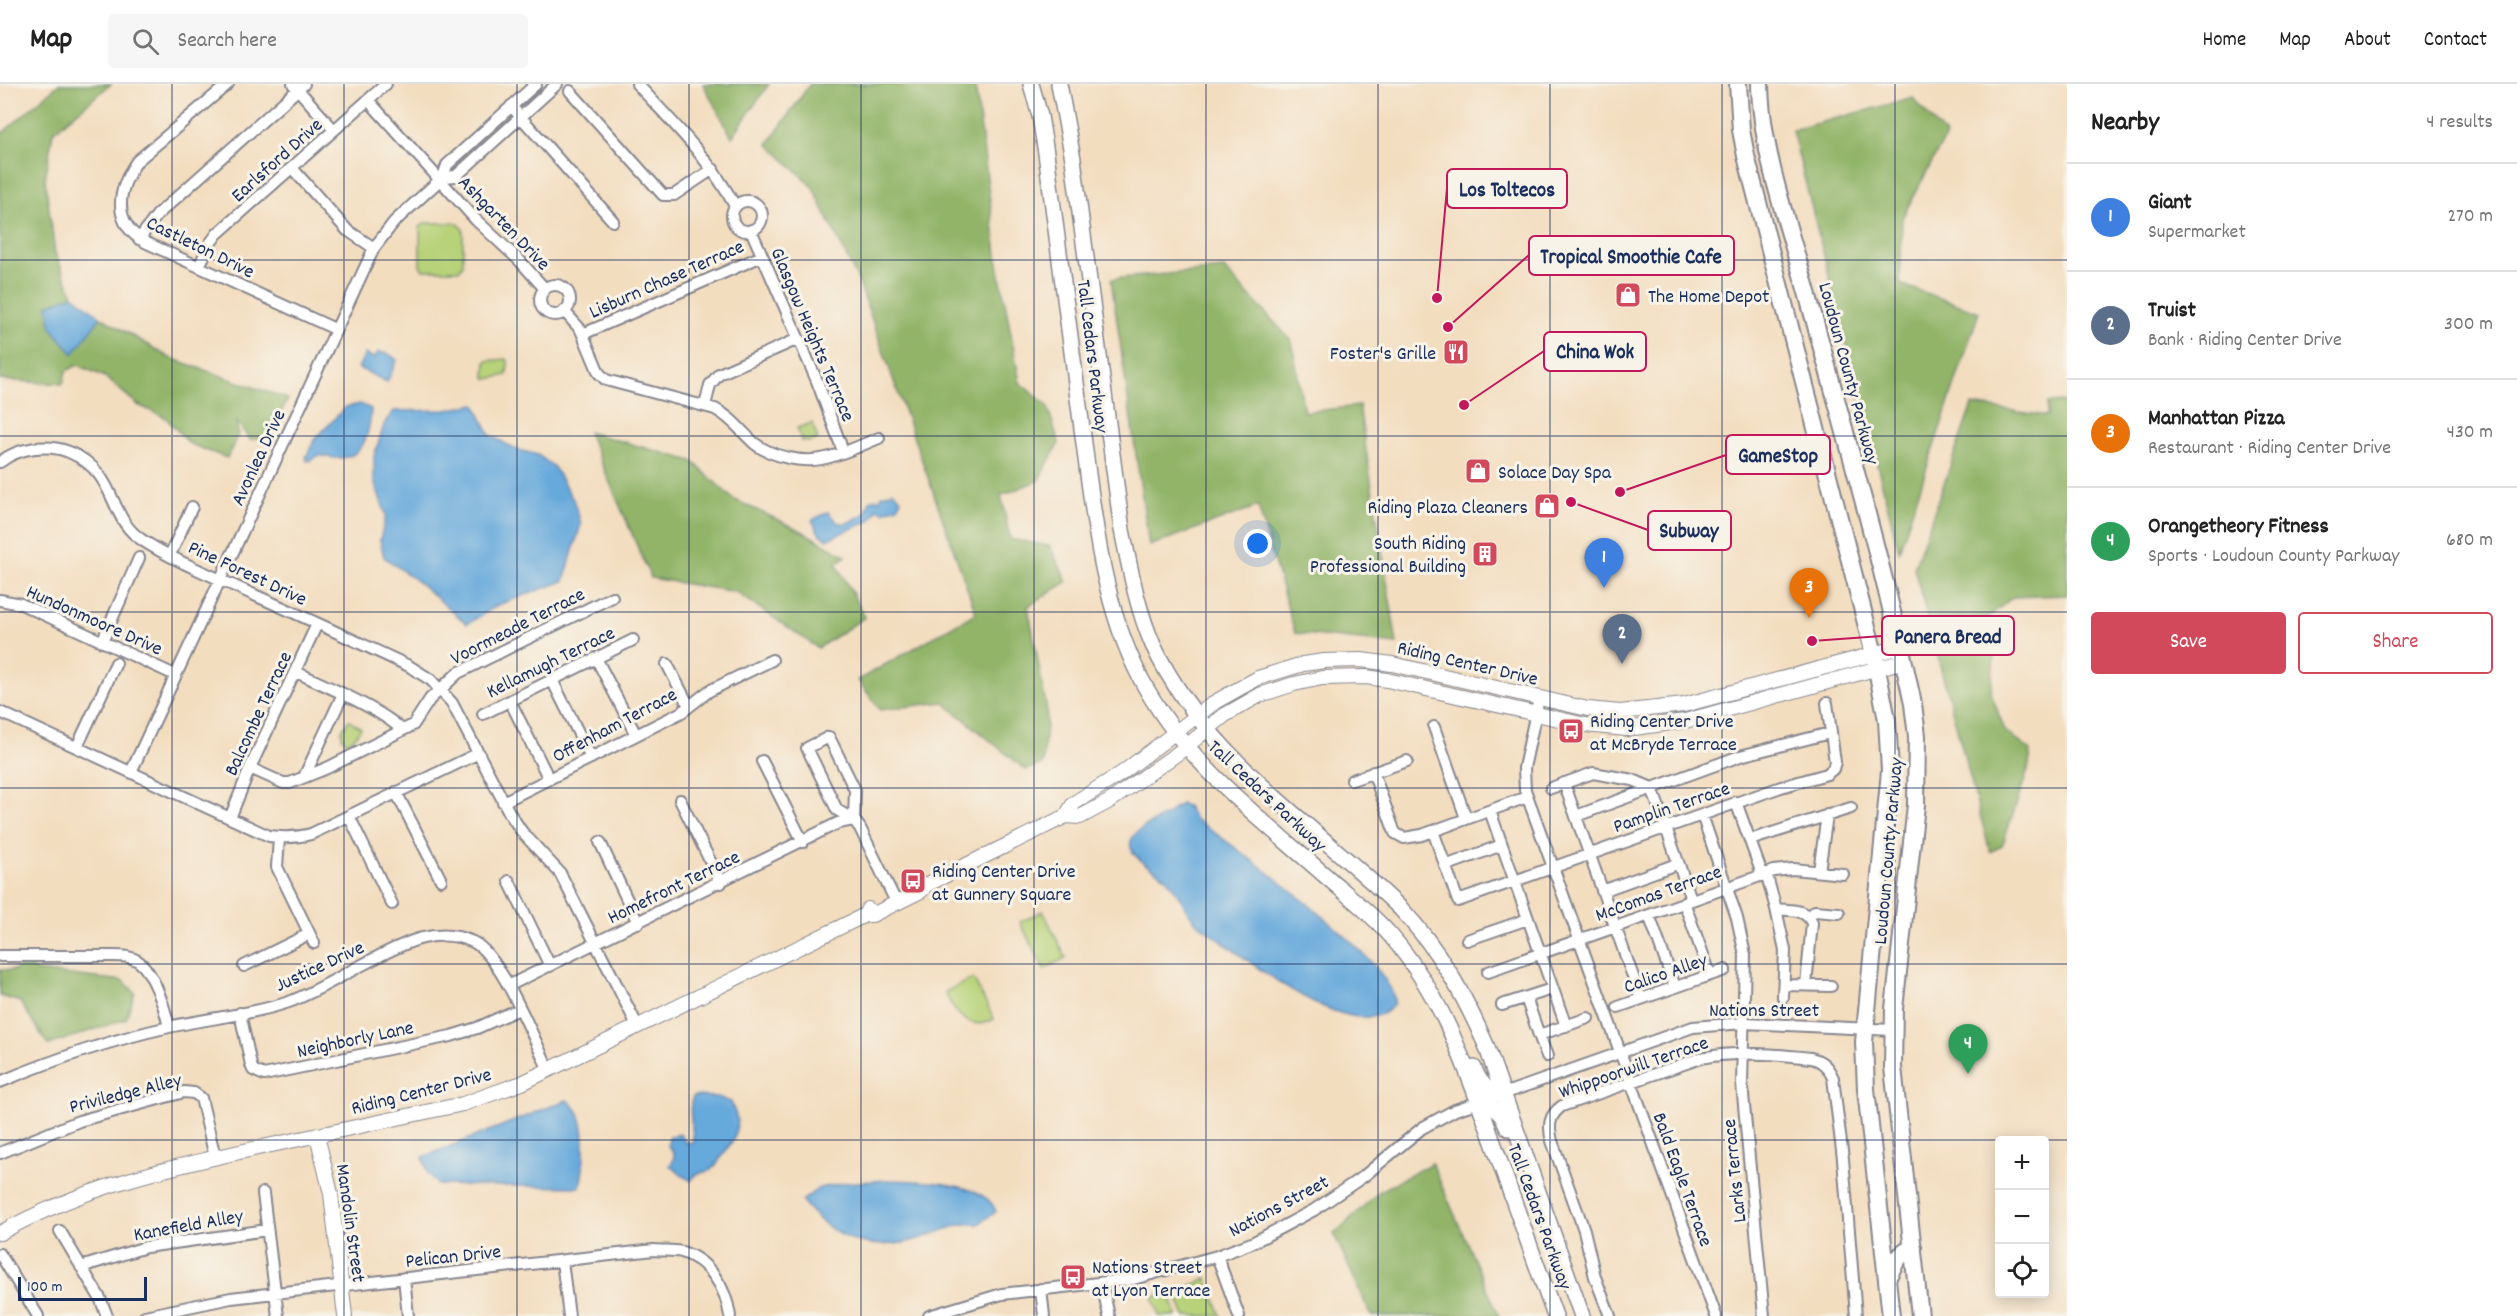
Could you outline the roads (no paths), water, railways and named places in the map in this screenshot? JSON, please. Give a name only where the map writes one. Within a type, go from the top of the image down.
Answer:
[{"type":"main road","name":"Tall Cedars Parkway","points":[[1030,84],[1040,117],[1046,153],[1102,561],[1119,628],[1128,652],[1149,694],[1174,733],[1186,747],[1221,785],[1389,934],[1431,991],[1453,1033],[1555,1316]]},
{"type":"main road","name":"Tall Cedars Parkway","points":[[1059,84],[1073,159],[1118,506],[1132,580],[1152,642],[1184,700],[1232,759],[1355,866],[1419,928],[1448,969],[1472,1013],[1582,1316]]},
{"type":"main road","name":"Loudoun County Parkway","points":[[1738,84],[1741,130],[1746,156],[1876,661],[1887,720],[1890,771],[1864,1029],[1866,1089],[1891,1316]]},
{"type":"main road","name":"Loudoun County Parkway","points":[[1760,84],[1764,125],[1773,167],[1902,654],[1913,704],[1917,736],[1917,781],[1893,1030],[1893,1067],[1920,1316]]},
{"type":"main road","points":[[1453,1033],[1464,1041],[1481,1081],[1490,1091],[1503,1094]]},
{"type":"main road","points":[[1479,1102],[1487,1103],[1503,1116],[1516,1149],[1525,1157]]},
{"type":"main road","points":[[1887,1279],[1903,1251],[1913,1248]]},
{"type":"street","name":"Castleton Drive","points":[[228,84],[137,161],[127,175],[122,194],[121,211],[128,228],[139,239],[335,329]]},
{"type":"street","name":"Earlsford Drive","points":[[199,267],[217,234],[386,84]]},
{"type":"street","name":"Avonlea Drive","points":[[131,772],[374,248],[394,222],[441,179],[447,165],[536,84]]},
{"type":"street","name":"Avonlea Drive","points":[[441,179],[456,176],[557,84]]},
{"type":"street","points":[[637,84],[713,169],[735,206]]},
{"type":"street","points":[[139,239],[158,214],[298,86],[334,130]]},
{"type":"street","points":[[570,91],[663,195],[674,195],[713,169]]},
{"type":"street","name":"Ashgarten Drive","points":[[368,100],[476,220],[520,261],[545,289]]},
{"type":"street","points":[[511,106],[613,221]]},
{"type":"street","points":[[292,168],[347,230],[374,248]]},
{"type":"street","points":[[747,200],[759,207],[762,220],[757,227],[751,230],[740,230],[734,224],[731,215],[735,206],[747,200]]},
{"type":"street","name":"Glasgow Heights Terrace","points":[[751,230],[817,381],[843,451]]},
{"type":"street","name":"Lisburn Chase Terrace","points":[[583,334],[762,255]]},
{"type":"street","name":"Ashgarten Drive","points":[[553,285],[564,289],[570,300],[564,311],[553,314],[545,311],[540,300],[545,289],[553,285]]},
{"type":"street","points":[[564,311],[583,334],[599,373],[606,380],[705,406],[728,416],[755,444],[768,451],[815,459],[879,438]]},
{"type":"street","points":[[705,406],[710,385],[718,374],[798,339]]},
{"type":"street","name":"Pine Forest Drive","points":[[0,462],[15,453],[37,448],[67,451],[83,459],[103,478],[121,516],[135,536],[220,579],[409,666],[425,675],[440,688],[459,713],[503,802],[522,832],[560,873],[638,1027]]},
{"type":"street","points":[[170,555],[192,507]]},
{"type":"street","points":[[102,642],[139,558]]},
{"type":"street","name":"Voormeade Terrace","points":[[250,768],[282,783],[290,783],[304,777],[418,720],[427,702],[461,671],[612,597]]},
{"type":"street","name":"Hundonmoore Drive","points":[[0,600],[21,604],[175,675]]},
{"type":"street","name":"Balcombe Terrace","points":[[230,818],[250,768],[317,624]]},
{"type":"street","name":"Kellamugh Terrace","points":[[483,714],[633,640]]},
{"type":"street","name":"Riding Center Drive","points":[[1066,816],[1080,818],[1090,813],[1127,790],[1234,709],[1269,692],[1299,682],[1344,676],[1387,680],[1604,728],[1627,729],[1668,725],[1902,654]]},
{"type":"street","points":[[596,658],[636,735]]},
{"type":"street","name":"Offenham Terrace","points":[[503,802],[682,712],[709,692],[772,660]]},
{"type":"street","name":"Riding Center Drive","points":[[0,1233],[51,1207],[105,1186],[151,1172],[463,1104],[493,1095],[638,1027],[865,915],[872,915],[906,899],[921,891],[926,885],[1066,816],[1074,803],[1122,773],[1196,716],[1242,686],[1278,671],[1324,661],[1361,660],[1392,664],[1606,712],[1649,711],[1684,705],[1876,661]]},
{"type":"street","points":[[77,747],[116,663]]},
{"type":"street","points":[[667,664],[689,706]]},
{"type":"street","points":[[296,672],[343,694],[386,718],[402,730]]},
{"type":"street","points":[[552,680],[591,758]]},
{"type":"street","points":[[304,777],[343,694]]},
{"type":"street","name":"Bald Eagle Terrace","points":[[1539,698],[1524,768],[1527,797],[1716,1316]]},
{"type":"street","points":[[510,700],[549,778]]},
{"type":"street","name":"Pamplin Terrace","points":[[1445,866],[1458,901],[1736,802],[1830,772],[1835,762],[1827,703]]},
{"type":"street","points":[[0,712],[269,836],[279,838],[296,838],[311,834],[479,753]]},
{"type":"street","points":[[1434,726],[1466,818]]},
{"type":"street","points":[[1576,816],[1740,756],[1830,733]]},
{"type":"street","points":[[854,820],[855,790],[829,737],[807,748],[837,810],[854,820],[860,828],[894,898]]},
{"type":"street","points":[[762,760],[803,842]]},
{"type":"street","points":[[1352,780],[1407,760]]},
{"type":"street","points":[[1373,772],[1398,835],[1411,838],[1527,797]]},
{"type":"street","points":[[1551,788],[1586,775],[1598,774],[1633,780],[1652,788],[1710,974]]},
{"type":"street","points":[[1564,783],[1641,999]]},
{"type":"street","points":[[396,792],[441,880]]},
{"type":"street","points":[[680,800],[721,882]]},
{"type":"street","points":[[1736,802],[1776,909],[1785,950],[1783,997]]},
{"type":"street","points":[[1750,840],[1851,808]]},
{"type":"street","points":[[1490,811],[1566,1026]]},
{"type":"street","name":"Larks Terrace","points":[[1702,815],[1741,936],[1746,962],[1742,1084],[1764,1316]]},
{"type":"street","points":[[1819,871],[1827,815]]},
{"type":"street","points":[[349,816],[392,904]]},
{"type":"street","name":"Homefront Terrace","points":[[508,986],[838,823],[854,820]]},
{"type":"street","points":[[1433,831],[1445,866],[1502,845]]},
{"type":"street","points":[[244,966],[312,938],[277,867],[279,838]]},
{"type":"street","points":[[600,842],[638,923]]},
{"type":"street","points":[[1602,891],[1677,864]]},
{"type":"street","name":"McComas Terrace","points":[[1488,972],[1764,874],[1785,869],[1843,874]]},
{"type":"street","points":[[509,881],[550,966]]},
{"type":"street","name":"Riding Center Drive","points":[[865,915],[869,908],[894,898],[918,884],[926,885]]},
{"type":"street","points":[[1776,909],[1803,912],[1812,923],[1806,985]]},
{"type":"street","points":[[1808,916],[1815,911],[1839,913]]},
{"type":"street","points":[[1649,915],[1675,987]]},
{"type":"street","points":[[1467,940],[1528,919]]},
{"type":"street","name":"Justice Drive","points":[[0,1082],[87,1049],[168,1027],[268,1008],[302,997],[395,949],[432,935],[458,937],[483,948],[497,965],[549,1070]]},
{"type":"street","points":[[0,956],[132,958],[145,968],[162,1001],[168,1027]]},
{"type":"street","name":"Calico Alley","points":[[1618,1007],[1725,970]]},
{"type":"street","points":[[1784,985],[1832,986]]},
{"type":"street","points":[[1502,1005],[1552,989]]},
{"type":"street","points":[[1526,998],[1547,1056]]},
{"type":"street","name":"Neighborly Lane","points":[[240,1013],[251,1065],[253,1070],[264,1075],[451,1036],[519,1009]]},
{"type":"street","points":[[1539,1035],[1588,1018]]},
{"type":"street","name":"Nations Street","points":[[1503,1094],[1683,1029],[1744,1023],[1893,1030]]},
{"type":"street","name":"Whippoorwill Terrace","points":[[1610,1316],[1595,1277],[1584,1230],[1552,1141],[1550,1122],[1556,1110],[1701,1058],[1719,1054],[1743,1054],[1811,1058],[1821,1061],[1830,1070],[1833,1078],[1843,1159],[1856,1316]]},
{"type":"street","name":"Priviledge Alley","points":[[0,1153],[79,1120],[184,1092],[194,1093],[201,1098],[214,1157]]},
{"type":"street","name":"Nations Street","points":[[930,1316],[1002,1294],[1102,1284],[1170,1271],[1254,1242],[1314,1210],[1364,1176],[1422,1128],[1455,1110],[1479,1102]]},
{"type":"street","name":"Mandolin Street","points":[[317,1136],[331,1194],[345,1316]]},
{"type":"street","name":"Kanefield Alley","points":[[262,1193],[278,1316]]},
{"type":"street","name":"Kanefield Alley","points":[[81,1267],[146,1247],[267,1230]]},
{"type":"street","points":[[60,1231],[107,1316]]},
{"type":"street","name":"Pelican Drive","points":[[152,1315],[231,1298],[654,1250],[680,1251],[700,1260],[718,1280],[728,1299],[730,1316]]},
{"type":"street","points":[[0,1254],[38,1316]]},
{"type":"street","points":[[1217,1256],[1239,1316]]},
{"type":"street","points":[[562,1261],[569,1316]]},
{"type":"street","points":[[404,1278],[408,1316]]},
{"type":"street","points":[[1102,1284],[1109,1316]]},
{"type":"street","points":[[1041,1289],[1044,1316]]},
{"type":"water","points":[[73,295],[101,317],[73,354],[51,327],[48,305]]},
{"type":"water","points":[[378,352],[389,354],[397,360],[387,382],[358,368],[365,354],[375,358]]},
{"type":"water","points":[[360,404],[371,409],[367,434],[360,448],[347,457],[319,456],[307,461],[306,457],[315,439],[346,407]]},
{"type":"water","points":[[475,404],[490,435],[515,449],[538,455],[554,467],[574,501],[581,524],[564,581],[498,605],[467,624],[418,582],[384,557],[380,540],[386,515],[374,481],[374,456],[385,422],[394,411],[446,410]]},
{"type":"water","points":[[893,491],[901,499],[898,507],[882,512],[878,508],[870,521],[828,539],[820,535],[812,520],[828,512],[838,523],[847,523],[865,514],[870,501],[876,498],[880,500],[882,495]]},
{"type":"water","points":[[1181,804],[1187,806],[1194,818],[1275,877],[1343,934],[1370,961],[1389,985],[1394,1004],[1376,1016],[1352,1016],[1324,1007],[1266,973],[1198,924],[1171,883],[1140,860],[1130,846],[1131,840],[1140,829]]},
{"type":"water","points":[[694,1096],[718,1097],[731,1102],[738,1121],[734,1139],[716,1165],[709,1171],[696,1174],[691,1181],[670,1166],[674,1156],[668,1146],[669,1137],[680,1134],[686,1143],[693,1142],[690,1111]]},
{"type":"water","points":[[567,1100],[577,1110],[583,1127],[584,1159],[580,1187],[438,1185],[427,1172],[423,1157]]},
{"type":"water","points":[[887,1180],[931,1182],[965,1188],[990,1201],[996,1212],[977,1225],[961,1225],[914,1240],[878,1245],[845,1237],[830,1228],[802,1201],[819,1188],[845,1183]]},
{"type":"place","name":"The Home Depot","points":[[1628,295]]},
{"type":"place","name":"Los Toltecos","points":[[1437,298]]},
{"type":"place","name":"Tropical Smoothie Cafe","points":[[1448,327]]},
{"type":"place","name":"Foster's Grille","points":[[1456,352]]},
{"type":"place","name":"China Wok","points":[[1464,405]]},
{"type":"place","name":"Solace Day Spa","points":[[1478,471]]},
{"type":"place","name":"GameStop","points":[[1620,492]]},
{"type":"place","name":"Subway","points":[[1571,502]]},
{"type":"place","name":"Riding Plaza Cleaners","points":[[1547,506]]},
{"type":"place","name":"South Riding Professional Building","points":[[1485,554]]},
{"type":"place","name":"Giant","points":[[1604,588]]},
{"type":"place","name":"Manhattan Pizza","points":[[1809,618]]},
{"type":"place","name":"Panera Bread","points":[[1812,641]]},
{"type":"place","name":"Truist","points":[[1622,664]]},
{"type":"place","name":"Riding Center Drive at McBryde Terrace","points":[[1571,731]]},
{"type":"place","name":"Riding Center Drive at Gunnery Square","points":[[913,881]]},
{"type":"place","name":"Orangetheory Fitness","points":[[1968,1074]]},
{"type":"place","name":"Nations Street at Lyon Terrace","points":[[1073,1277]]}]
